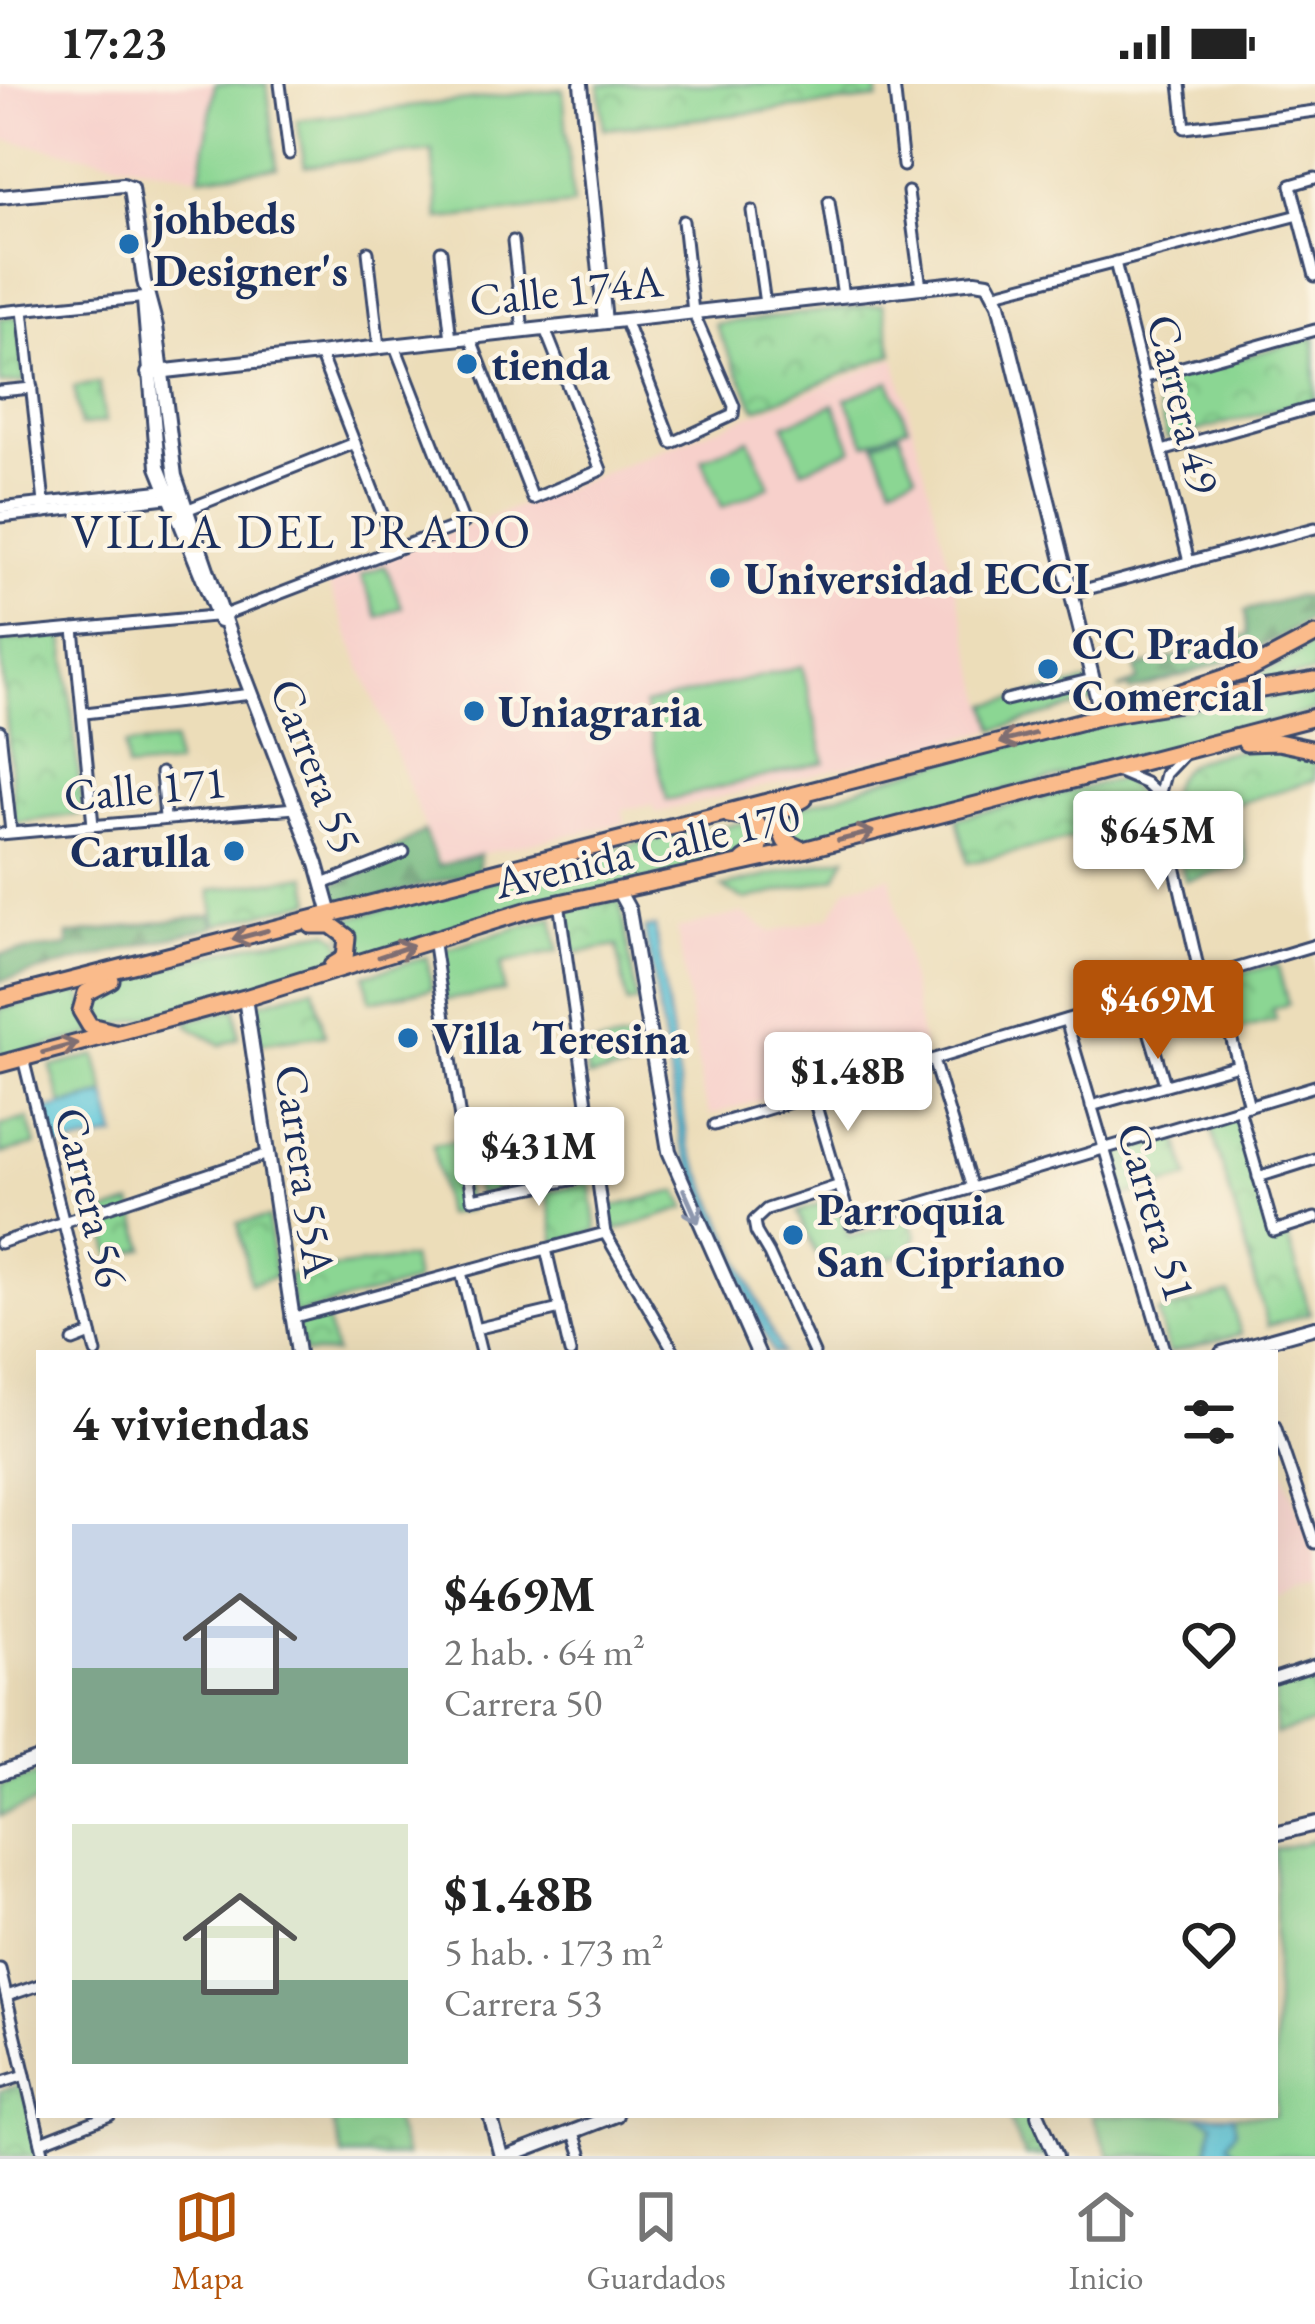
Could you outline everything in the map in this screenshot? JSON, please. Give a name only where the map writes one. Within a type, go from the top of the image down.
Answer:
[{"type":"main road","points":[[1130,709],[1251,669],[1315,635]]},
{"type":"main road","name":"Avenida Calle 170","points":[[0,999],[1130,709],[1315,680]]},
{"type":"main road","name":"Avenida Calle 170","points":[[0,1064],[245,998],[559,902],[803,850],[1315,717]]},
{"type":"main road","points":[[1214,745],[1278,742],[1315,750]]},
{"type":"main road","points":[[803,850],[785,841],[779,831],[782,811],[851,779]]},
{"type":"main road","points":[[707,872],[746,859],[761,846],[763,833],[754,819],[718,814]]},
{"type":"main road","points":[[285,986],[339,964],[348,950],[347,937],[338,928],[293,924]]},
{"type":"main road","points":[[120,1032],[97,1029],[85,1020],[82,1001],[86,993],[164,958]]},
{"type":"street","points":[[280,84],[289,154]]},
{"type":"street","points":[[581,84],[605,322]]},
{"type":"street","points":[[894,84],[903,166]]},
{"type":"street","points":[[1180,84],[1185,128],[1315,111]]},
{"type":"street","points":[[1315,178],[1291,185],[1315,276]]},
{"type":"street","name":"Carrera 55","points":[[0,197],[131,188],[176,499],[331,914]]},
{"type":"street","points":[[908,192],[921,287]]},
{"type":"street","points":[[829,202],[843,296]]},
{"type":"street","points":[[752,211],[765,304]]},
{"type":"street","name":"Calle 174A","points":[[155,372],[975,281],[994,289],[1299,215]]},
{"type":"street","points":[[625,320],[672,443],[733,415],[734,406],[693,312],[682,221]]},
{"type":"street","points":[[513,241],[523,332]]},
{"type":"street","points":[[441,251],[451,340]]},
{"type":"street","points":[[368,252],[379,347]]},
{"type":"street","name":"Carrera 49","points":[[1114,262],[1189,562]]},
{"type":"street","points":[[994,289],[1102,716]]},
{"type":"street","points":[[0,312],[146,298]]},
{"type":"street","points":[[23,310],[45,508]]},
{"type":"street","points":[[470,338],[533,499],[602,470],[545,329]]},
{"type":"street","points":[[1143,378],[1315,331]]},
{"type":"street","points":[[0,636],[221,615],[464,523],[395,346]]},
{"type":"street","points":[[320,354],[396,549]]},
{"type":"street","points":[[0,391],[32,388]]},
{"type":"street","points":[[1162,452],[1315,407]]},
{"type":"street","points":[[0,513],[176,499],[355,443]]},
{"type":"street","points":[[1072,593],[1315,528]]},
{"type":"street","points":[[74,629],[93,825]]},
{"type":"street","points":[[1006,700],[1093,679]]},
{"type":"street","points":[[85,713],[252,694]]},
{"type":"street","points":[[0,731],[5,833]]},
{"type":"street","points":[[1189,751],[1165,774],[1159,796],[1201,980]]},
{"type":"street","points":[[1113,770],[1145,783],[1159,796]]},
{"type":"street","points":[[161,773],[165,818]]},
{"type":"street","name":"Calle 171","points":[[5,833],[295,808]]},
{"type":"street","points":[[323,884],[404,853]]},
{"type":"street","points":[[618,890],[627,904],[669,1151],[757,1350]]},
{"type":"street","points":[[559,902],[605,1233],[673,1350]]},
{"type":"street","points":[[433,938],[472,1199],[597,1175]]},
{"type":"street","points":[[714,1125],[1315,945]]},
{"type":"street","points":[[1215,975],[1238,1065],[1258,1178],[1274,1231],[1315,1218]]},
{"type":"street","name":"Carrera 55A","points":[[245,998],[297,1350]]},
{"type":"street","points":[[1139,998],[1165,1084]]},
{"type":"street","name":"Carrera 51","points":[[1066,1020],[1164,1350]]},
{"type":"street","name":"Carrera 56","points":[[23,1058],[95,1350]]},
{"type":"street","points":[[933,1060],[972,1188]]},
{"type":"street","points":[[1091,1106],[1238,1065]]},
{"type":"street","points":[[813,1096],[851,1224],[1315,1086]]},
{"type":"street","points":[[0,1243],[268,1154]]},
{"type":"street","points":[[1258,1178],[1315,1160]]},
{"type":"street","points":[[813,1350],[770,1253],[755,1232],[757,1216],[840,1185]]},
{"type":"street","points":[[290,1318],[605,1233]]},
{"type":"street","points":[[546,1249],[569,1350]]},
{"type":"street","points":[[461,1272],[480,1350]]},
{"type":"street","points":[[475,1329],[560,1309]]},
{"type":"street","points":[[1249,1350],[1315,1327]]},
{"type":"street","points":[[73,1341],[91,1334]]},
{"type":"street","points":[[1278,1435],[1315,1543]]},
{"type":"street","points":[[1303,1506],[1315,1503]]},
{"type":"street","points":[[1278,1677],[1315,1666]]},
{"type":"street","points":[[0,1773],[36,1760]]},
{"type":"street","points":[[1278,1833],[1315,1824]]},
{"type":"street","points":[[0,1969],[44,2156]]},
{"type":"street","points":[[7,1996],[36,1986]]},
{"type":"street","points":[[0,2083],[25,2075]]},
{"type":"street","points":[[41,2142],[102,2118]]},
{"type":"street","points":[[491,2118],[501,2156]]},
{"type":"street","points":[[517,2155],[609,2118]]},
{"type":"street","points":[[1039,2118],[1056,2156]]},
{"type":"street","points":[[574,2133],[582,2156]]},
{"type":"shaded area","points":[[0,84],[215,84],[200,177],[0,139]]},
{"type":"shaded area","name":"Universidad ECCI","points":[[895,358],[993,730],[656,813],[653,805],[623,809],[625,823],[439,863],[327,581]]},
{"type":"shaded area","points":[[891,876],[924,1053],[710,1115],[677,929],[741,913],[772,932],[830,917],[847,887]]},
{"type":"shaded area","points":[[1278,1453],[1315,1558],[1315,1586],[1278,1597]]},
{"type":"green space","points":[[215,84],[267,84],[277,168],[200,177]]},
{"type":"green space","points":[[599,84],[877,84],[878,99],[604,129]]},
{"type":"green space","points":[[563,89],[573,205],[439,219],[432,151],[305,166],[297,120]]},
{"type":"green space","points":[[883,304],[893,354],[756,409],[715,324]]},
{"type":"green space","points":[[18,316],[25,382],[0,384],[0,318]]},
{"type":"green space","points":[[1315,337],[1315,399],[1167,439],[1152,382]]},
{"type":"green space","points":[[889,381],[908,426],[866,444],[846,399]]},
{"type":"green space","points":[[99,383],[105,422],[80,426],[74,387]]},
{"type":"green space","points":[[834,404],[852,449],[802,470],[784,425]]},
{"type":"green space","points":[[899,433],[916,474],[892,484],[875,443]]},
{"type":"green space","points":[[749,439],[770,486],[722,507],[702,459]]},
{"type":"green space","points":[[385,565],[402,607],[378,617],[361,575]]},
{"type":"green space","points":[[1297,596],[1315,596],[1315,615],[1272,642],[1178,677],[1130,691],[1128,687],[1118,689],[1138,681],[1136,668],[1248,635],[1245,611]]},
{"type":"green space","points":[[64,636],[83,814],[15,823],[0,641]]},
{"type":"green space","points":[[1315,641],[1315,673],[1212,691],[1280,665]]},
{"type":"green space","points":[[802,666],[825,762],[667,800],[644,705]]},
{"type":"green space","points":[[1091,681],[1096,701],[995,730],[988,705]]},
{"type":"green space","points":[[1315,689],[1315,711],[848,831],[798,842],[791,840],[783,821],[809,804],[954,758],[1074,731]]},
{"type":"green space","points":[[174,741],[176,765],[127,769],[125,745]]},
{"type":"green space","points":[[1263,748],[1315,754],[1315,780],[1233,805],[1248,864],[1186,881],[1171,822],[1173,782],[1201,759]]},
{"type":"green space","points":[[1121,779],[1150,805],[1089,821],[1092,834],[968,863],[957,818]]},
{"type":"green space","points":[[741,823],[757,833],[753,853],[353,962],[341,924],[645,841]]},
{"type":"green space","points":[[424,831],[438,866],[480,855],[478,871],[333,910],[328,885],[389,865],[393,850]]},
{"type":"green space","points":[[846,857],[836,878],[745,900],[722,887]]},
{"type":"green space","points":[[307,876],[312,901],[216,925],[210,890]]},
{"type":"green space","points":[[620,899],[637,1002],[627,1004],[617,946],[569,954],[563,911]]},
{"type":"green space","points":[[211,915],[214,927],[0,981],[0,954],[68,946],[68,935]]},
{"type":"green space","points":[[553,917],[558,951],[501,964],[504,991],[445,1000],[437,952]]},
{"type":"green space","points":[[328,931],[339,938],[343,948],[332,963],[280,982],[110,1027],[91,1019],[87,1002],[100,990],[163,967]]},
{"type":"green space","points":[[427,957],[432,989],[370,1001],[365,975]]},
{"type":"green space","points":[[1277,964],[1288,1004],[1273,1009],[1276,1020],[1234,1031],[1220,978]]},
{"type":"green space","points":[[314,987],[325,1035],[255,1044],[250,1006]]},
{"type":"green space","points":[[80,991],[95,1034],[0,1059],[0,1009]]},
{"type":"green space","points":[[236,1008],[239,1038],[221,1045],[188,1025],[187,1021]]},
{"type":"green space","points":[[640,1038],[643,1068],[588,1077],[584,1047]]},
{"type":"green space","points":[[96,1055],[106,1094],[62,1105],[51,1067]]},
{"type":"green space","points":[[1236,1116],[1271,1237],[1287,1234],[1310,1313],[1268,1326],[1210,1124]]},
{"type":"green space","points":[[28,1118],[36,1145],[0,1154],[0,1125]]},
{"type":"green space","points":[[1177,1136],[1189,1178],[1125,1196],[1113,1154]]},
{"type":"green space","points":[[488,1137],[497,1191],[477,1194],[468,1140]]},
{"type":"green space","points":[[456,1141],[468,1210],[445,1215],[433,1145]]},
{"type":"green space","points":[[590,1183],[597,1231],[556,1243],[547,1192]]},
{"type":"green space","points":[[678,1191],[686,1208],[608,1233],[607,1208]]},
{"type":"green space","points":[[836,1197],[849,1237],[910,1219],[917,1236],[905,1254],[837,1273],[823,1271],[798,1212]]},
{"type":"green space","points":[[132,1204],[145,1248],[112,1259],[101,1214]]},
{"type":"green space","points":[[268,1218],[275,1277],[250,1284],[238,1223]]},
{"type":"green space","points":[[411,1258],[415,1282],[294,1315],[288,1274]]},
{"type":"green space","points":[[1229,1293],[1241,1334],[1168,1350],[1157,1313]]},
{"type":"green space","points":[[325,1314],[334,1350],[303,1350],[296,1322]]},
{"type":"green space","points":[[1315,1670],[1315,1723],[1278,1733],[1278,1682]]},
{"type":"green space","points":[[36,1774],[36,1803],[0,1816],[0,1786]]},
{"type":"green space","points":[[1315,1840],[1315,2156],[1110,2156],[1093,2118],[1278,2118],[1278,1848]]},
{"type":"green space","points":[[25,2083],[40,2156],[0,2156],[0,2091]]},
{"type":"green space","points":[[331,2118],[393,2118],[406,2156],[343,2156]]},
{"type":"green space","points":[[1008,2118],[1034,2118],[1050,2156],[1025,2156]]},
{"type":"water","points":[[655,927],[688,1143],[780,1350],[772,1350],[682,1144],[645,929]]},
{"type":"water","points":[[106,1095],[116,1136],[53,1149],[42,1111]]},
{"type":"water","points":[[1203,2118],[1234,2118],[1236,2130],[1227,2143],[1238,2156],[1207,2156],[1213,2123]]},
{"type":"place","name":"johbeds Designer's","points":[[129,244]]},
{"type":"place","name":"tienda","points":[[467,364]]},
{"type":"place","name":"Universidad ECCI","points":[[720,578]]},
{"type":"place","name":"CC Prado Comercial","points":[[1048,669]]},
{"type":"place","name":"Uniagraria","points":[[474,711]]},
{"type":"place","name":"Carulla","points":[[234,851]]},
{"type":"place","name":"Villa Teresina","points":[[408,1038]]},
{"type":"place","name":"Parroquia San Cipriano","points":[[793,1235]]},
{"type":"district","name":"VILLA DEL PRADO","points":[[302,531]]}]
